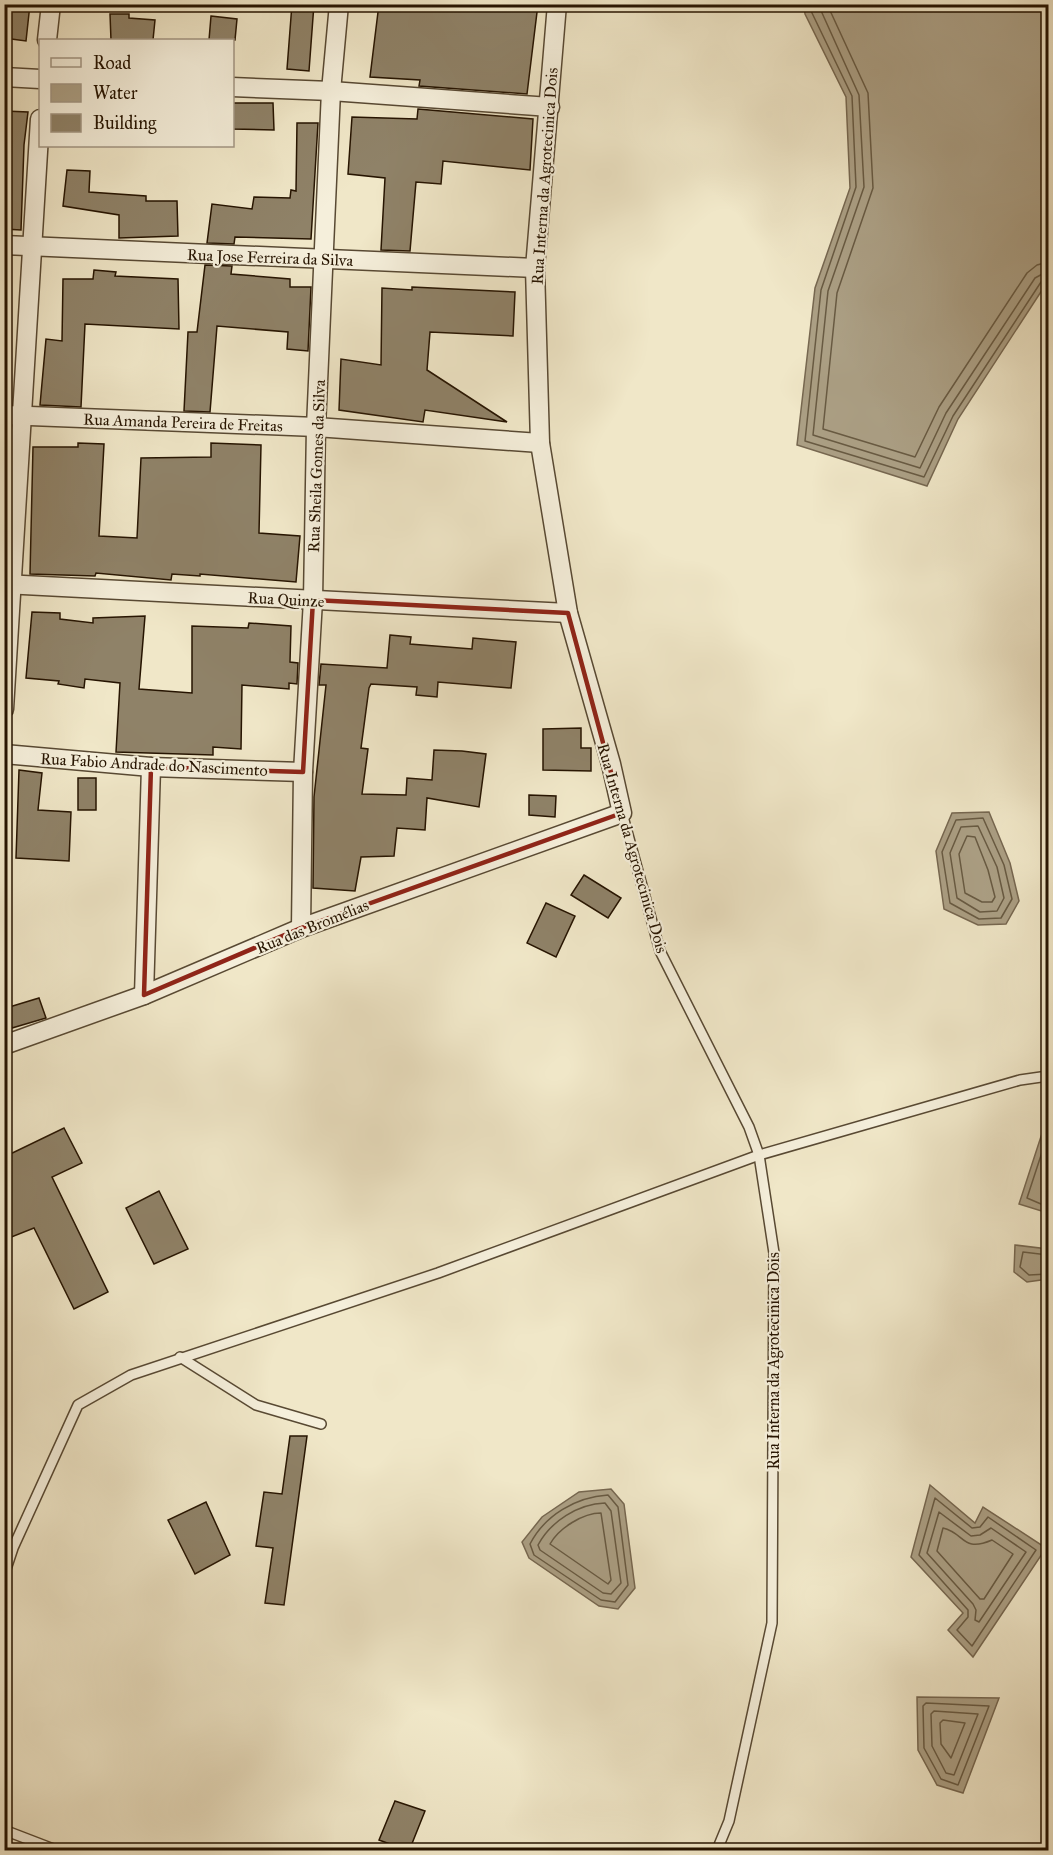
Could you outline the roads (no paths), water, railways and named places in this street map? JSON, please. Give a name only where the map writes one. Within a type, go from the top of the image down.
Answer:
[{"type":"street","points":[[47,39],[51,4]]},
{"type":"street","name":"Rua Sheila Gomes da Silva","points":[[301,928],[303,772],[312,600],[316,427],[331,91],[339,4]]},
{"type":"street","name":"Rua Interna da Agrotecinica Dois","points":[[556,4],[550,107],[535,268],[540,443],[568,613],[622,813]]},
{"type":"street","points":[[4,77],[39,79]]},
{"type":"street","points":[[234,87],[331,91],[550,107]]},
{"type":"street","points":[[4,709],[13,415],[32,247],[39,135]]},
{"type":"street","name":"Rua Jose Ferreira da Silva","points":[[4,245],[535,268]]},
{"type":"street","name":"Rua Amanda Pereira de Freitas","points":[[13,415],[316,427],[540,443]]},
{"type":"street","name":"Rua Quinze","points":[[8,584],[568,613]]},
{"type":"street","name":"Rua Fabio Andrade do Nascimento","points":[[4,754],[152,767],[303,772]]},
{"type":"street","points":[[144,995],[152,767]]},
{"type":"street","name":"Rua das Bromélias","points":[[4,1045],[144,995],[301,928],[495,856],[622,813]]},
{"type":"lane","name":"Rua Interna da Agrotecinica Dois","points":[[622,813],[660,951],[749,1127],[759,1155],[774,1253],[772,1623],[729,1821],[717,1851]]},
{"type":"lane","points":[[4,1575],[13,1548],[78,1405],[131,1375],[438,1273],[759,1155],[1020,1080],[1048,1076]]},
{"type":"lane","points":[[180,1357],[256,1405],[321,1424]]},
{"type":"lane","points":[[4,1830],[56,1851]]},
{"type":"water","points":[[804,5],[1048,5],[1048,281],[958,419],[927,486],[797,445],[815,288],[850,188],[846,97],[805,14]]},
{"type":"water","points":[[989,812],[1010,863],[1019,901],[1006,924],[978,925],[944,909],[936,851],[952,813]]},
{"type":"water","points":[[1048,1115],[1048,1213],[1019,1204]]},
{"type":"water","points":[[1015,1245],[1048,1249],[1048,1279],[1027,1282],[1014,1272]]},
{"type":"water","points":[[930,1485],[975,1523],[983,1507],[1046,1548],[973,1657],[948,1630],[963,1613],[911,1557]]},
{"type":"water","points":[[611,1489],[624,1504],[635,1588],[618,1609],[599,1606],[529,1558],[522,1542],[542,1517],[579,1492]]},
{"type":"water","points":[[917,1697],[999,1698],[963,1793],[937,1785],[918,1750]]}]
